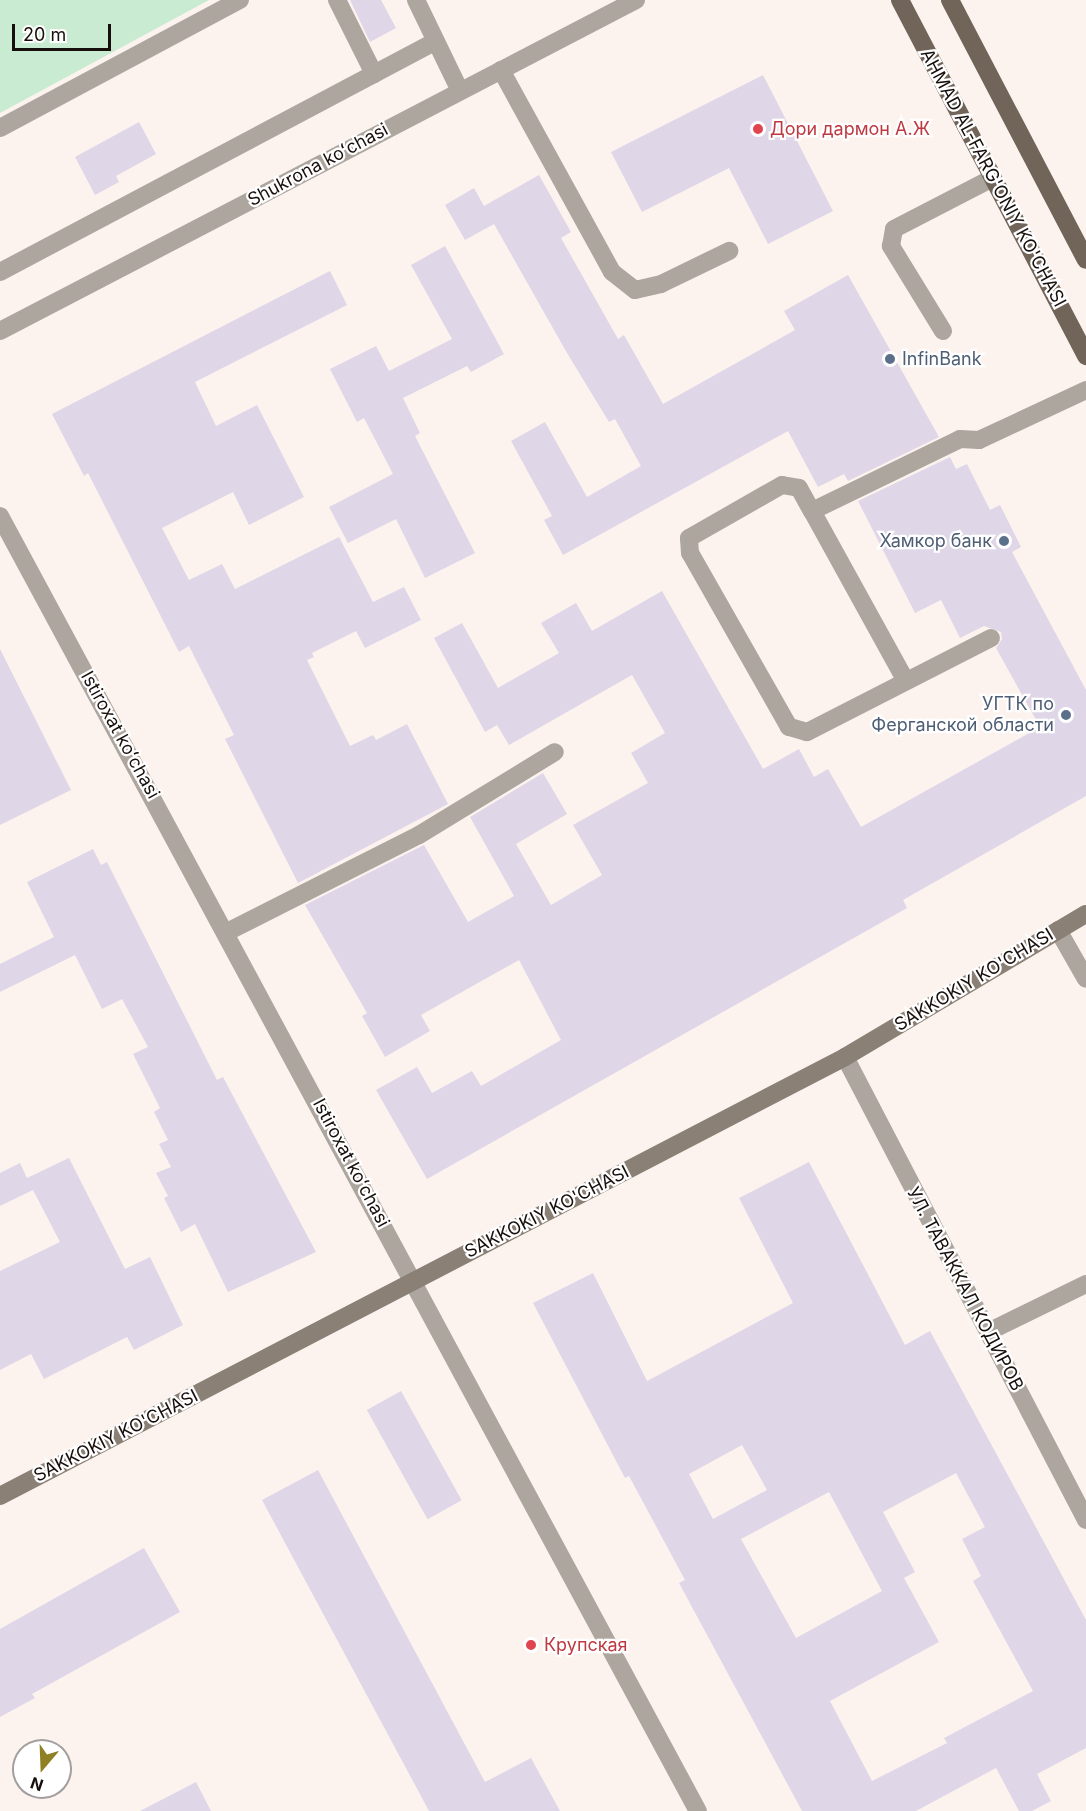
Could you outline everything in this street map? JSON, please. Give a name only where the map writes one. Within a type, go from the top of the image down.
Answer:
[{"type":"main road","name":"AHMAD AL-FARG'ONIY KO'CHASI","points":[[900,0],[1086,356]]},
{"type":"main road","points":[[950,0],[1086,260]]},
{"type":"street","points":[[0,129],[240,0]]},
{"type":"street","points":[[337,0],[374,74]]},
{"type":"street","points":[[416,0],[460,91]]},
{"type":"street","name":"Shukrona koʻchasi","points":[[0,331],[636,0]]},
{"type":"street","points":[[0,272],[436,41]]},
{"type":"street","points":[[501,70],[612,272],[635,290],[662,284],[729,251]]},
{"type":"street","points":[[943,331],[891,246],[894,230],[993,178]]},
{"type":"street","points":[[812,511],[960,439],[979,440],[1086,390]]},
{"type":"street","points":[[906,681],[799,488],[782,485],[689,538],[690,553],[789,727],[807,732],[991,638]]},
{"type":"street","name":"Istiroxat koʻchasi","points":[[0,516],[227,932],[698,1811]]},
{"type":"street","points":[[227,932],[419,835],[555,752]]},
{"type":"street","name":"SAKKOKIY KO'CHASI","points":[[1,1494],[845,1057],[1086,914]]},
{"type":"street","points":[[1058,930],[1086,979]]},
{"type":"street","name":"УЛ. ТАВАККАЛ КОДИРОВ","points":[[845,1057],[1086,1520]]},
{"type":"street","points":[[988,1332],[1086,1284]]},
{"type":"green space","points":[[0,0],[209,0],[0,113]]},
{"type":"building","points":[[350,0],[381,0],[396,28],[370,42]]},
{"type":"building","points":[[763,75],[833,211],[768,244],[729,168],[642,212],[611,152]]},
{"type":"building","points":[[139,122],[156,154],[116,176],[119,182],[95,195],[75,157]]},
{"type":"building","points":[[539,175],[571,232],[561,238],[618,339],[624,335],[663,404],[795,330],[784,311],[848,275],[939,437],[848,481],[844,474],[818,487],[788,431],[563,555],[544,520],[552,516],[511,441],[545,422],[587,497],[641,466],[615,419],[609,422],[567,353],[494,224],[465,240],[445,205],[474,188],[484,206]]},
{"type":"building","points":[[445,246],[504,354],[471,372],[467,366],[403,398],[420,433],[415,436],[475,553],[425,578],[396,519],[348,543],[329,507],[393,474],[364,418],[357,422],[330,369],[376,346],[389,371],[452,339],[411,265]]},
{"type":"building","points":[[330,271],[347,305],[195,382],[216,426],[257,405],[304,497],[249,525],[233,492],[162,528],[189,580],[222,564],[235,589],[339,537],[373,602],[404,587],[421,620],[365,648],[356,631],[312,653],[314,657],[307,660],[350,746],[373,735],[376,740],[407,724],[448,804],[298,883],[225,739],[234,735],[189,646],[179,652],[88,473],[84,476],[52,414]]},
{"type":"building","points":[[950,457],[956,469],[967,464],[990,510],[1000,505],[1021,547],[1012,552],[1086,690],[1086,796],[903,900],[907,908],[427,1179],[376,1090],[417,1067],[432,1093],[472,1071],[481,1086],[561,1040],[519,960],[421,1015],[430,1031],[385,1057],[362,1016],[367,1013],[305,905],[424,845],[468,922],[514,896],[470,817],[543,773],[567,814],[516,844],[551,905],[602,875],[573,825],[648,783],[631,753],[665,733],[632,675],[509,745],[497,725],[485,732],[434,638],[462,623],[498,688],[559,653],[541,623],[576,603],[592,631],[662,591],[763,769],[799,749],[814,777],[828,769],[861,827],[1040,727],[996,648],[1002,639],[1001,632],[984,626],[960,638],[941,600],[915,613],[858,501]]},
{"type":"building","points":[[0,649],[71,790],[0,825]]},
{"type":"building","points":[[93,849],[101,865],[107,862],[217,1080],[223,1077],[316,1252],[228,1292],[195,1224],[181,1232],[164,1198],[168,1196],[156,1173],[171,1167],[159,1144],[168,1140],[154,1112],[160,1108],[133,1054],[148,1047],[122,999],[102,1009],[75,955],[0,992],[0,964],[54,937],[27,882]]},
{"type":"building","points":[[69,1158],[125,1269],[150,1257],[183,1325],[134,1350],[127,1337],[44,1379],[31,1354],[0,1370],[0,1271],[60,1242],[33,1190],[0,1206],[0,1173],[20,1163],[27,1178]]},
{"type":"building","points":[[809,1162],[905,1345],[930,1331],[1086,1620],[1086,1748],[1037,1774],[1051,1801],[1032,1811],[1019,1811],[996,1768],[916,1811],[802,1811],[679,1583],[685,1580],[629,1476],[625,1478],[533,1303],[593,1273],[647,1381],[793,1303],[739,1198]],"holes":[[[742,1445],[767,1490],[713,1519],[689,1474]],[[956,1473],[985,1527],[962,1539],[981,1576],[973,1581],[1033,1691],[944,1738],[947,1743],[872,1781],[830,1701],[939,1642],[904,1578],[915,1572],[883,1512]],[[829,1492],[882,1591],[796,1638],[741,1539]]]},
{"type":"building","points":[[401,1391],[462,1500],[427,1519],[367,1410]]},
{"type":"building","points":[[318,1470],[485,1782],[531,1758],[560,1811],[429,1811],[262,1500]]},
{"type":"building","points":[[144,1548],[180,1612],[32,1694],[35,1698],[0,1717],[0,1629]]},
{"type":"building","points":[[196,1782],[211,1811],[140,1811]]},
{"type":"place","name":"Дори дармон А.Ж","points":[[758,129]]},
{"type":"place","name":"InfinBank","points":[[890,359]]},
{"type":"place","name":"Хамкор банк","points":[[1004,541]]},
{"type":"place","name":"УГТК по Ферганской области","points":[[1066,715]]},
{"type":"place","name":"Крупская","points":[[531,1645]]}]
